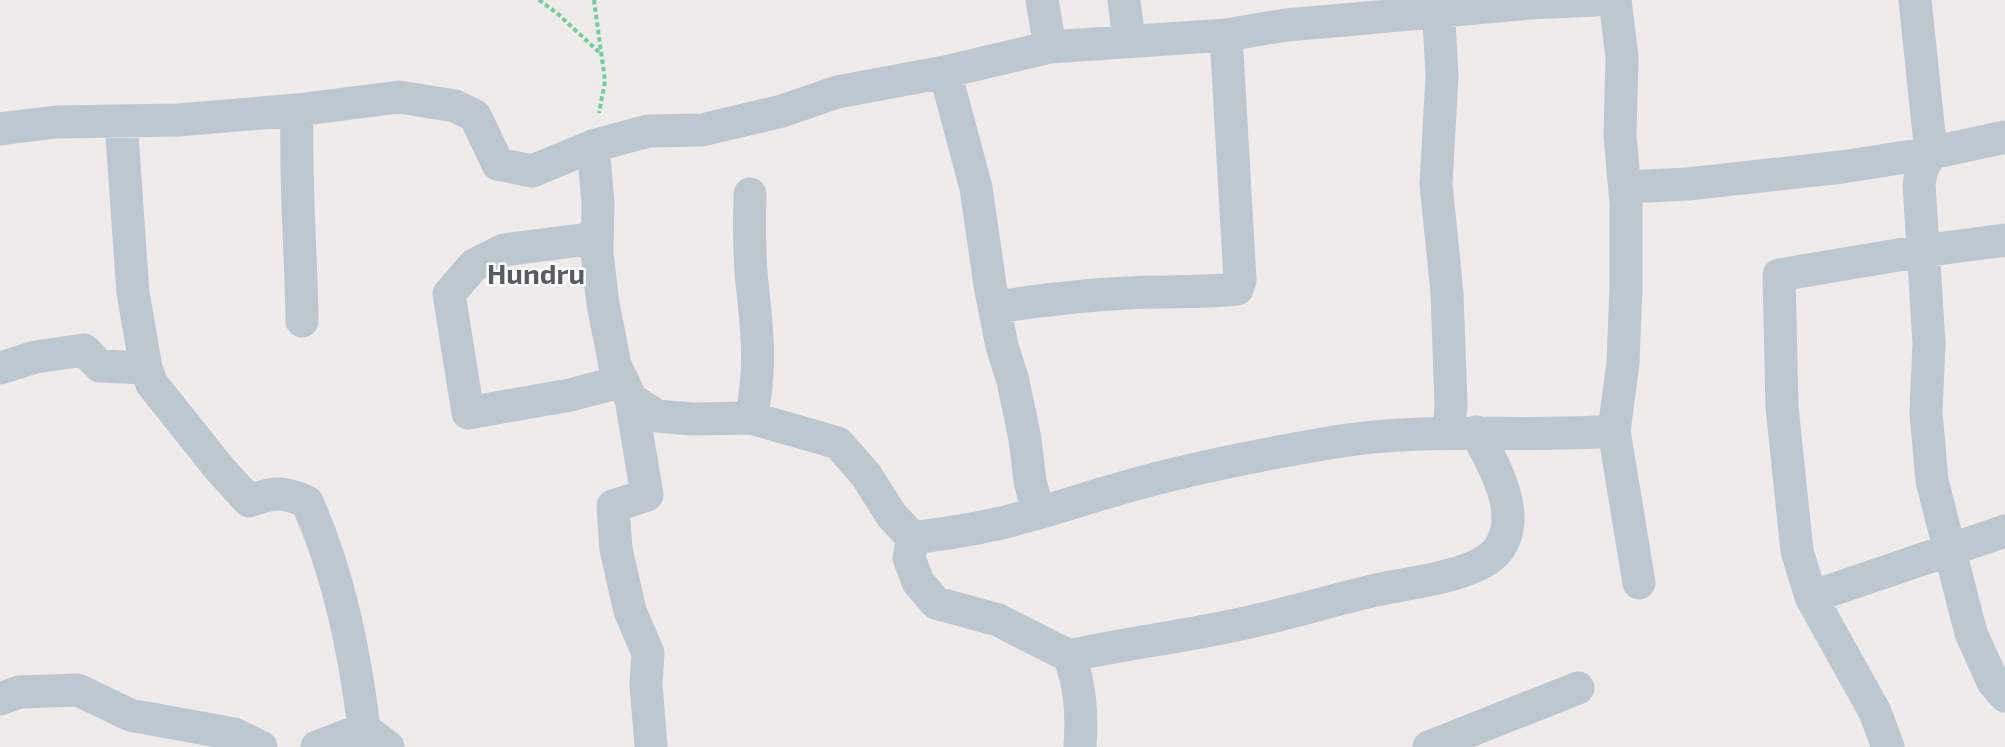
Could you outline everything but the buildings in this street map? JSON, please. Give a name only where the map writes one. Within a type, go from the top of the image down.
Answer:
[{"type":"street","points":[[1042,0],[1050,47]]},
{"type":"street","points":[[1124,0],[1129,41]]},
{"type":"street","points":[[0,129],[56,122],[178,120],[297,110],[399,97],[455,106],[475,116],[498,164],[532,171],[593,146],[648,131],[702,130],[782,111],[837,92],[945,72],[1050,47],[1226,35],[1318,11],[1596,0]]},
{"type":"street","points":[[1615,0],[1622,57],[1620,136],[1625,187],[1626,297],[1623,363],[1614,431],[1639,582]]},
{"type":"street","points":[[1915,0],[1931,153],[1922,169],[1919,184],[1929,343],[1926,412],[1932,481],[1961,586],[1971,633],[1993,682],[2005,696]]},
{"type":"street","points":[[913,538],[909,558],[918,582],[936,603],[998,620],[1069,656],[1127,643],[1227,627],[1333,600],[1453,574],[1479,564],[1496,552],[1506,533],[1507,506],[1499,476],[1462,432],[1451,405],[1447,293],[1436,184],[1442,76],[1439,5]]},
{"type":"street","points":[[996,307],[1067,297],[1162,292],[1204,293],[1237,289],[1240,280],[1226,35]]},
{"type":"street","points":[[945,72],[976,188],[990,285],[1002,346],[1013,381],[1025,439],[1030,481],[1038,512]]},
{"type":"street","points":[[297,110],[296,161],[302,321]]},
{"type":"street","points":[[121,121],[133,293],[146,368],[153,384],[219,468],[249,501],[268,494],[288,493],[307,502],[318,527],[376,738],[320,746]]},
{"type":"street","points":[[1625,187],[1688,184],[1842,167],[1931,153],[2005,137]]},
{"type":"street","points":[[593,146],[598,203],[597,238],[603,304],[615,365],[627,390],[647,495],[613,506],[616,549],[630,611],[648,653],[646,684],[651,747]]},
{"type":"street","points":[[750,194],[753,291],[759,331],[758,386],[751,418]]},
{"type":"street","points":[[597,238],[504,250],[474,265],[450,294],[468,413],[570,395],[627,390],[657,416],[692,419],[751,418],[838,443],[866,475],[892,516],[913,538]]},
{"type":"street","points":[[1884,745],[1875,712],[1811,597],[1797,550],[1782,407],[1779,275],[1922,251],[2005,240]]},
{"type":"street","points":[[0,368],[35,357],[84,350],[100,366],[146,368]]},
{"type":"street","points":[[913,538],[971,530],[1155,478],[1270,453],[1383,435],[1614,431]]},
{"type":"street","points":[[1811,597],[1949,548],[2005,531]]},
{"type":"street","points":[[1069,656],[1077,677],[1082,711],[1080,747]]},
{"type":"street","points":[[1429,747],[1578,688]]},
{"type":"street","points":[[0,699],[19,692],[78,690],[175,736],[234,734],[261,747]]},
{"type":"path","points":[[538,0],[558,14],[602,54]]},
{"type":"path","points":[[593,146],[605,81],[594,0]]},
{"type":"district","name":"Hundru","points":[[536,273]]}]
